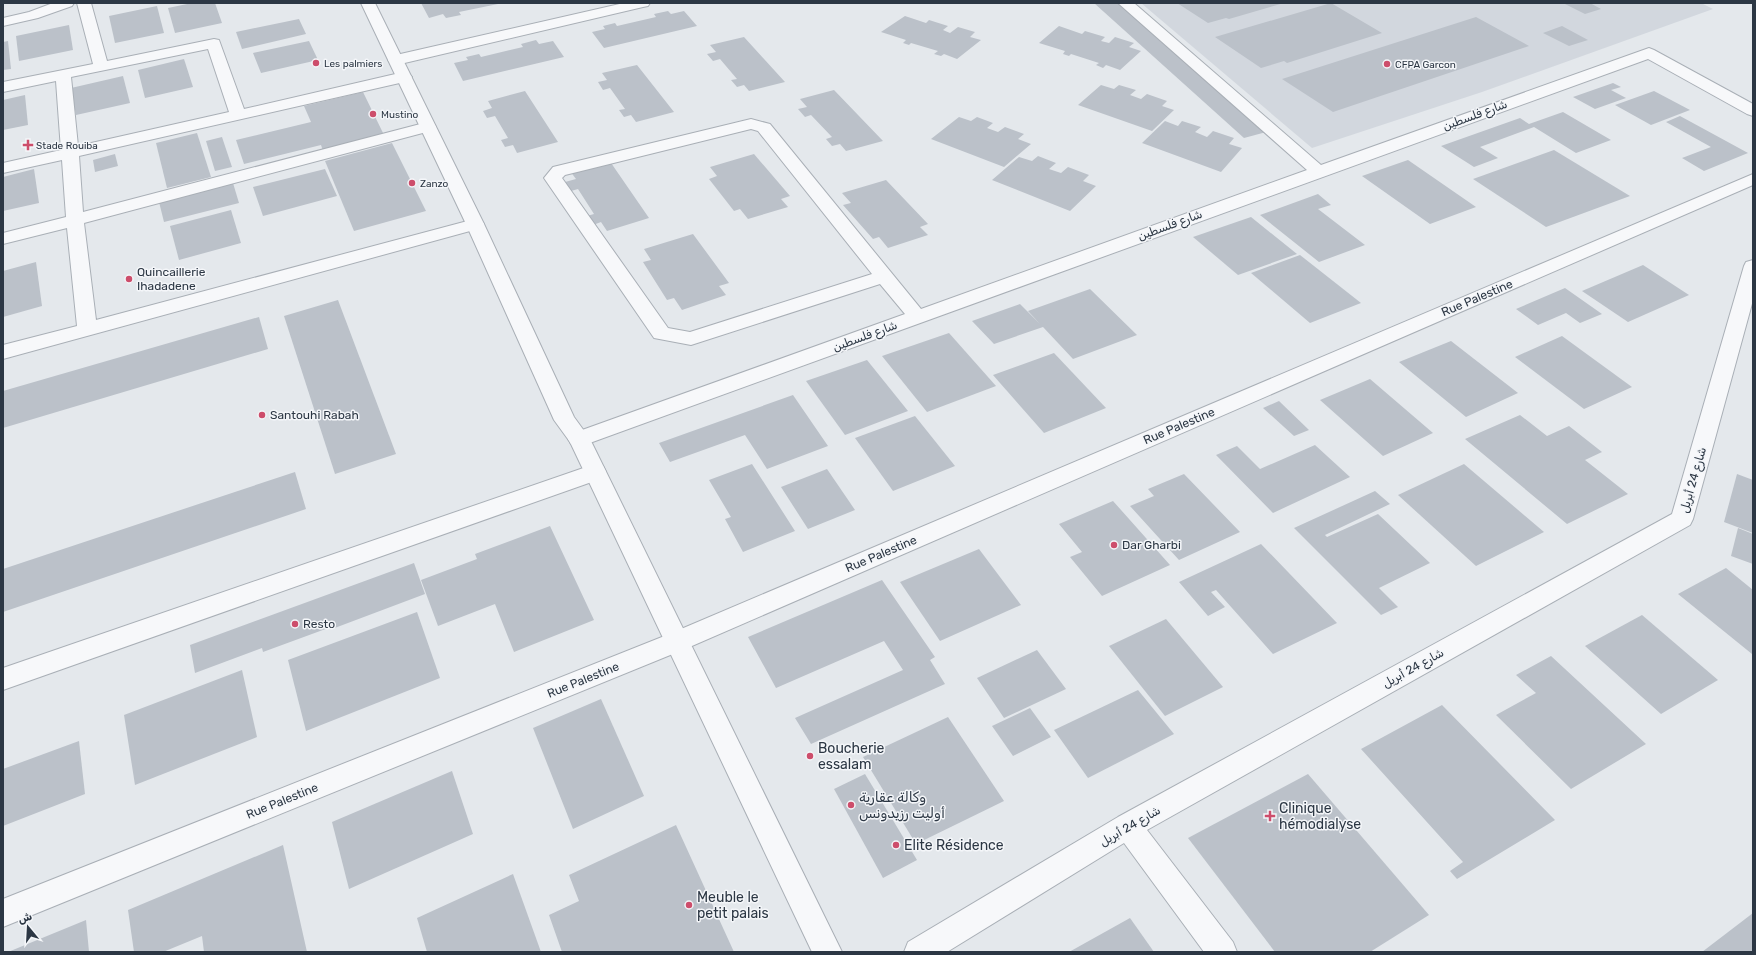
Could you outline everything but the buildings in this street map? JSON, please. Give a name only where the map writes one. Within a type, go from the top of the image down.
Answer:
[{"type":"street","points":[[3,22],[33,16],[67,3]]},
{"type":"street","points":[[84,3],[101,66]]},
{"type":"street","points":[[368,3],[475,224],[565,420],[578,439],[827,952]]},
{"type":"street","points":[[3,168],[238,115],[400,68],[643,3]]},
{"type":"street","points":[[1125,3],[1319,172]]},
{"type":"street","points":[[3,87],[214,43],[238,115]]},
{"type":"street","name":"شارع فلسطين","points":[[578,439],[1649,52],[1753,111]]},
{"type":"street","points":[[63,74],[75,220],[87,329]]},
{"type":"street","points":[[884,276],[698,338],[691,339],[674,337],[661,333],[553,178],[558,171],[751,124],[764,127],[884,276],[917,317]]},
{"type":"street","points":[[3,239],[428,128]]},
{"type":"street","name":"Rue Palestine","points":[[3,913],[676,642],[1753,179]]},
{"type":"street","points":[[3,352],[475,224]]},
{"type":"street","name":"شارع 24 أبريل","points":[[919,952],[1128,826],[1682,519],[1753,266]]},
{"type":"street","points":[[3,679],[594,472]]},
{"type":"street","points":[[1128,826],[1222,952]]},
{"type":"shaded area","name":"CFPA Garcon","points":[[1141,3],[1701,3],[1713,9],[1482,92],[1312,148]]},
{"type":"place","name":"Les palmiers","points":[[316,63]]},
{"type":"place","name":"CFPA Garcon","points":[[1387,64]]},
{"type":"place","name":"Mustino","points":[[373,114]]},
{"type":"place","name":"Stade Rouiba","points":[[28,145]]},
{"type":"place","name":"Zanzo","points":[[412,183]]},
{"type":"place","name":"Quincaillerie Ihadadene","points":[[129,279]]},
{"type":"place","name":"Santouhi Rabah","points":[[262,415]]},
{"type":"place","name":"Dar Gharbi","points":[[1114,545]]},
{"type":"place","name":"Resto","points":[[295,624]]},
{"type":"place","name":"Boucherie essalam","points":[[810,756]]},
{"type":"place","name":"وكالة عقارية أوليت رزيدونس","points":[[851,805]]},
{"type":"place","name":"Clinique hémodialyse","points":[[1270,816]]},
{"type":"place","name":"Elite Résidence","points":[[896,845]]},
{"type":"place","name":"Meuble le petit palais","points":[[689,905]]}]
